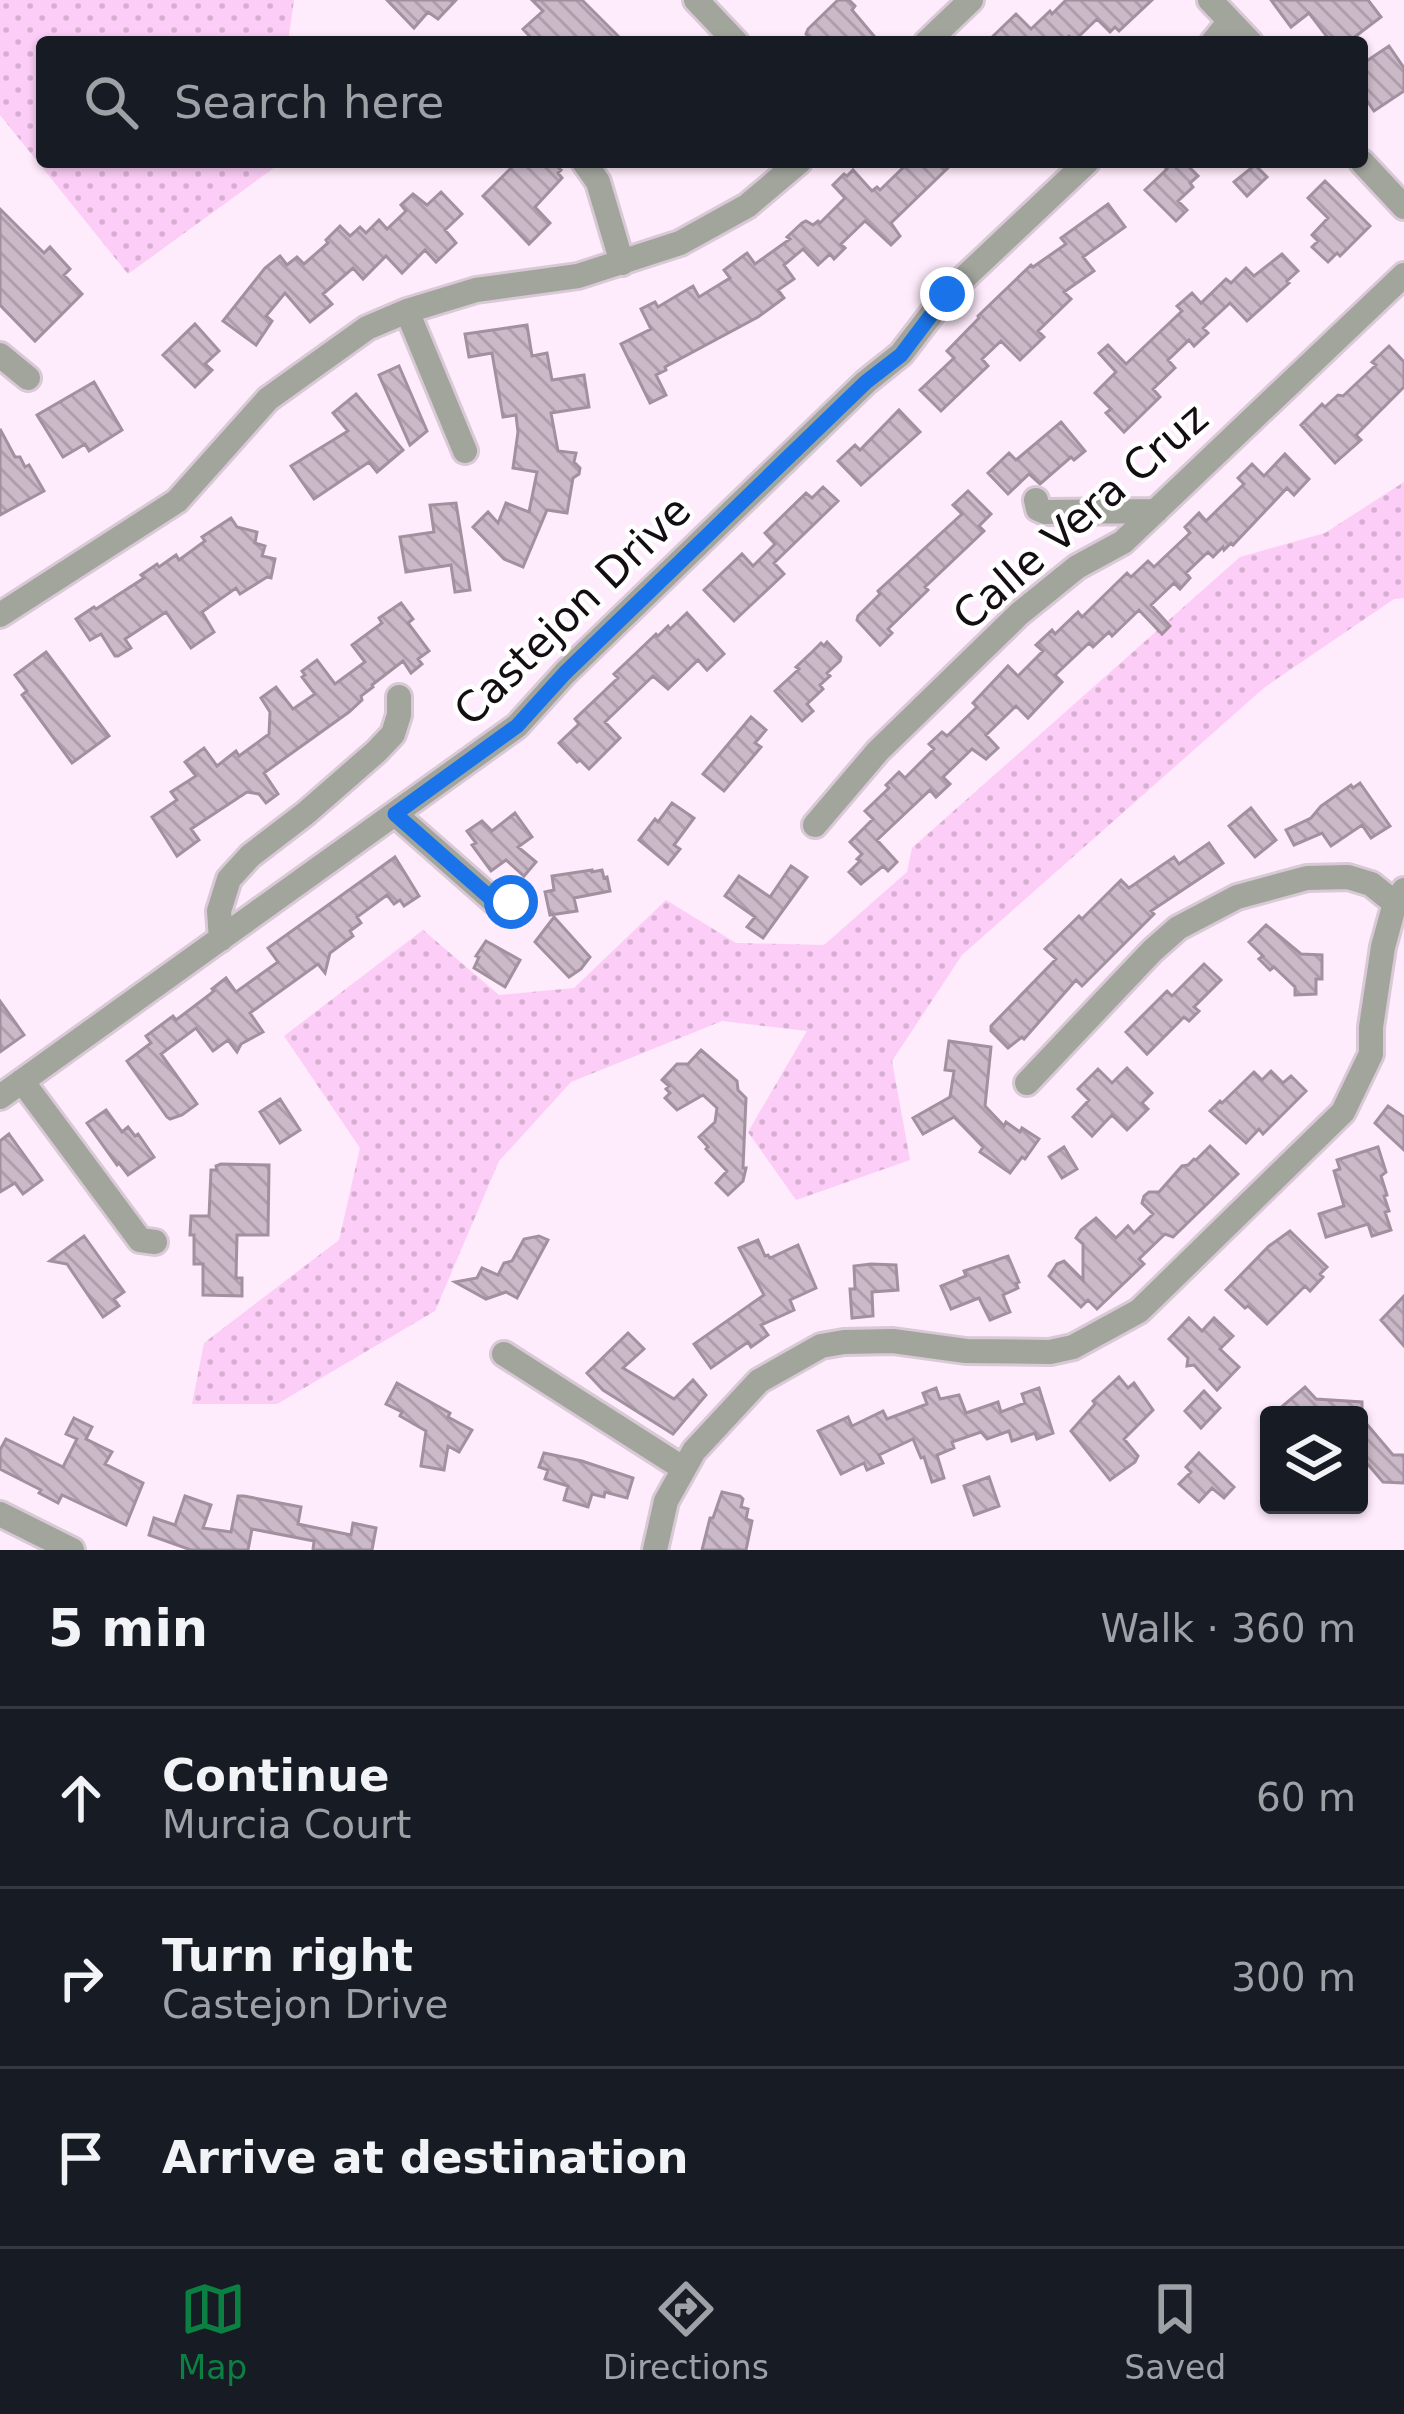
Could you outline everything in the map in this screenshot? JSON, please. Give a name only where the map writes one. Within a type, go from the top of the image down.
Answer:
[{"type":"street","points":[[696,0],[730,36]]},
{"type":"street","points":[[1210,0],[1244,36]]},
{"type":"street","points":[[933,36],[959,4]]},
{"type":"street","points":[[1218,36],[1230,21]]},
{"type":"street","points":[[588,168],[598,182],[622,263]]},
{"type":"street","points":[[0,615],[177,501],[268,399],[367,328],[476,290],[578,276],[680,243],[747,206],[792,168]]},
{"type":"street","name":"Castejon Drive","points":[[0,1097],[517,726],[565,673],[866,382],[901,355],[947,294],[1081,168]]},
{"type":"street","points":[[1368,168],[1404,207]]},
{"type":"street","name":"Calle Vera Cruz","points":[[815,825],[878,751],[1019,614],[1077,567],[1123,542],[1404,275]]},
{"type":"street","points":[[407,311],[465,451]]},
{"type":"street","points":[[0,355],[28,377]]},
{"type":"street","points":[[1036,500],[1037,509],[1045,512],[1156,511]]},
{"type":"street","points":[[221,939],[218,911],[230,879],[250,856],[306,813],[393,734],[399,697]]},
{"type":"street","points":[[395,814],[495,902],[511,902]]},
{"type":"street","points":[[655,1550],[666,1501],[694,1451],[759,1381],[821,1346],[893,1341],[966,1351],[1050,1352],[1073,1347],[1138,1311],[1343,1112],[1371,1054],[1383,947],[1400,897],[1348,877],[1307,878],[1237,897],[1178,928],[1152,951],[1027,1083]]},
{"type":"street","points":[[22,1081],[140,1240],[155,1242]]},
{"type":"street","points":[[504,1354],[683,1469]]},
{"type":"street","points":[[0,1514],[72,1550]]},
{"type":"shaded area","points":[[0,0],[294,0],[289,36],[36,36],[36,160],[0,115]]},
{"type":"shaded area","points":[[43,168],[274,168],[128,274]]},
{"type":"shaded area","points":[[1404,482],[1404,598],[1394,599],[1265,687],[962,955],[892,1061],[910,1160],[796,1200],[748,1132],[807,1031],[722,1021],[571,1082],[499,1161],[435,1311],[277,1404],[192,1404],[204,1343],[339,1240],[360,1148],[284,1036],[423,930],[499,995],[574,988],[666,900],[736,943],[824,945],[907,872],[912,848],[1240,557],[1325,533]]},
{"type":"building","points":[[387,0],[456,0],[438,19],[428,12],[414,28]]},
{"type":"building","points":[[532,0],[582,0],[618,36],[529,36],[523,29],[543,11]]},
{"type":"building","points":[[838,0],[849,0],[874,36],[808,36],[808,29]]},
{"type":"building","points":[[1066,0],[1152,0],[1119,31],[1115,27],[1110,32],[1097,19],[1079,36],[993,36],[1016,14],[1031,29],[1050,11],[1052,14]]},
{"type":"building","points":[[1271,0],[1368,0],[1381,17],[1356,36],[1326,36],[1309,13],[1291,27]]},
{"type":"building","points":[[1389,46],[1404,68],[1404,91],[1374,111],[1368,102],[1368,60]]},
{"type":"building","points":[[511,168],[561,170],[562,178],[535,207],[550,223],[529,244],[483,196]]},
{"type":"building","points":[[903,168],[948,168],[891,223],[900,236],[891,245],[865,221],[841,244],[845,248],[834,259],[830,254],[818,265],[803,249],[784,265],[794,279],[778,290],[784,298],[665,367],[656,375],[666,395],[650,403],[621,344],[651,329],[641,309],[655,302],[658,307],[693,286],[699,297],[730,278],[724,270],[747,253],[755,264],[790,239],[787,237],[802,223],[820,223],[845,198],[833,185],[844,174],[853,170],[872,191],[880,190]]},
{"type":"building","points":[[1190,168],[1198,176],[1178,201],[1187,210],[1176,221],[1145,190],[1167,169]]},
{"type":"building","points":[[1251,168],[1267,177],[1247,196],[1234,182]]},
{"type":"building","points":[[1325,181],[1370,226],[1328,262],[1312,247],[1318,241],[1312,235],[1328,218],[1308,198]]},
{"type":"building","points":[[441,192],[462,214],[445,230],[456,243],[436,262],[425,250],[402,273],[386,256],[363,279],[353,268],[323,294],[332,304],[310,322],[285,293],[266,316],[272,321],[256,345],[223,321],[280,256],[287,265],[297,257],[304,264],[340,226],[350,236],[360,227],[366,233],[379,220],[387,229],[406,211],[401,205],[413,194],[427,205]]},
{"type":"building","points":[[1108,204],[1125,227],[1083,257],[1094,271],[1064,292],[1071,299],[1038,331],[1044,337],[1020,360],[1001,341],[982,359],[988,366],[941,411],[920,390],[954,358],[947,351],[1031,265],[1066,244],[1061,238]]},
{"type":"building","points":[[0,209],[44,253],[50,247],[70,269],[64,275],[82,294],[35,341],[0,305]]},
{"type":"building","points":[[1282,254],[1298,271],[1289,283],[1247,321],[1230,303],[1203,328],[1208,333],[1194,346],[1189,340],[1168,360],[1175,368],[1153,389],[1160,397],[1124,432],[1095,393],[1116,372],[1099,353],[1108,345],[1126,364],[1182,311],[1177,306],[1192,293],[1201,303],[1226,279],[1231,283],[1246,268],[1254,276]]},
{"type":"building","points":[[195,324],[219,351],[205,364],[212,370],[195,387],[163,355]]},
{"type":"building","points":[[527,325],[532,356],[547,353],[552,380],[584,375],[589,407],[551,413],[558,451],[576,453],[579,474],[573,478],[567,513],[547,510],[523,567],[504,559],[473,527],[488,512],[498,523],[506,503],[529,512],[537,472],[513,468],[516,415],[503,417],[492,353],[469,357],[465,334]]},
{"type":"building","points":[[1389,346],[1404,362],[1404,387],[1356,435],[1361,440],[1335,463],[1301,425],[1322,404],[1325,407],[1343,396]]},
{"type":"building","points":[[399,366],[427,431],[410,445],[379,375]]},
{"type":"building","points":[[94,382],[122,430],[89,451],[85,444],[63,457],[37,415]]},
{"type":"building","points":[[356,394],[403,450],[377,472],[369,462],[314,499],[291,466],[348,431],[333,413]]},
{"type":"building","points":[[899,410],[920,432],[861,485],[838,461],[855,445],[860,450]]},
{"type":"building","points":[[1061,422],[1085,451],[1040,484],[1029,474],[1008,494],[988,473],[1009,453],[1016,460]]},
{"type":"building","points":[[0,429],[15,457],[25,467],[29,465],[44,491],[0,515]]},
{"type":"building","points":[[1285,454],[1309,479],[1294,495],[1287,488],[1233,545],[1213,557],[1208,552],[1186,573],[1190,578],[1180,589],[1174,583],[1151,605],[1170,626],[1162,634],[1139,610],[1112,636],[1109,632],[1093,647],[1089,643],[1055,675],[1062,682],[1028,718],[1016,706],[986,735],[998,748],[986,759],[972,749],[943,777],[950,784],[936,797],[930,790],[877,840],[897,862],[888,871],[883,866],[861,884],[849,872],[862,854],[850,842],[873,819],[865,811],[899,772],[905,778],[934,749],[929,744],[942,732],[947,736],[977,707],[973,703],[1008,666],[1018,676],[1043,651],[1036,645],[1052,630],[1055,634],[1078,612],[1082,617],[1127,573],[1131,577],[1148,561],[1154,567],[1190,533],[1185,527],[1199,513],[1206,521],[1244,484],[1238,478],[1252,464],[1264,476]]},
{"type":"building","points":[[823,487],[838,501],[774,563],[784,574],[734,621],[704,590],[742,554],[753,566],[775,544],[765,533],[806,493],[812,498]]},
{"type":"building","points":[[968,491],[991,514],[979,526],[984,531],[925,587],[928,590],[888,629],[892,633],[880,645],[858,616],[878,591],[962,514],[953,505]]},
{"type":"building","points":[[456,503],[470,590],[455,592],[451,565],[406,572],[400,537],[434,532],[430,505]]},
{"type":"building","points":[[231,518],[237,527],[257,532],[255,543],[265,546],[262,556],[275,559],[271,578],[240,594],[236,588],[202,612],[214,632],[191,648],[166,612],[125,639],[131,648],[118,656],[101,634],[90,640],[76,619],[144,578],[141,575],[157,564],[176,555],[179,560]]},
{"type":"building","points":[[401,603],[413,619],[408,623],[429,651],[418,659],[422,664],[411,673],[403,661],[372,685],[349,712],[264,773],[278,794],[266,803],[259,794],[247,792],[191,829],[199,840],[177,856],[152,817],[177,800],[171,792],[196,776],[185,762],[204,748],[217,766],[269,734],[270,712],[261,698],[276,687],[293,709],[315,694],[302,671],[317,660],[335,684],[365,662],[352,645]]},
{"type":"building","points":[[687,613],[724,654],[707,670],[698,660],[668,689],[653,676],[605,722],[620,738],[589,769],[577,762],[559,743],[579,724],[575,719],[656,634],[670,629]]},
{"type":"building","points":[[827,642],[840,661],[807,704],[813,711],[802,721],[775,691]]},
{"type":"building","points":[[46,652],[109,736],[72,763],[22,695],[27,691],[15,675]]},
{"type":"building","points":[[751,717],[766,730],[755,743],[761,747],[724,791],[703,774]]},
{"type":"building","points":[[1360,783],[1390,826],[1371,838],[1362,825],[1331,846],[1322,833],[1294,845],[1286,830]]},
{"type":"building","points":[[672,803],[694,818],[674,845],[680,849],[668,864],[639,840]]},
{"type":"building","points":[[1251,808],[1276,840],[1255,857],[1229,826]]},
{"type":"building","points":[[515,813],[532,837],[518,847],[536,862],[524,876],[506,860],[491,871],[467,831],[482,821],[492,831]]},
{"type":"building","points":[[1209,843],[1223,863],[1151,911],[1154,914],[1082,986],[1076,980],[1024,1039],[1008,1048],[991,1031],[1056,959],[1045,949],[1079,916],[1082,919],[1121,880],[1129,888],[1174,857],[1179,864]]},
{"type":"building","points":[[395,857],[419,896],[404,906],[400,900],[394,904],[387,895],[357,917],[361,923],[350,931],[353,936],[330,953],[325,973],[318,964],[250,1013],[263,1032],[241,1044],[237,1052],[228,1040],[213,1051],[196,1028],[161,1054],[197,1104],[182,1115],[167,1117],[127,1061],[151,1043],[146,1036],[173,1016],[176,1020],[226,978],[236,992],[278,962],[268,948]]},
{"type":"building","points":[[791,866],[807,877],[763,938],[747,927],[755,917],[725,896],[739,876],[770,897]]},
{"type":"building","points":[[602,870],[610,891],[574,898],[577,911],[550,915],[545,892],[554,890],[552,876]]},
{"type":"building","points":[[554,917],[590,957],[569,977],[535,942]]},
{"type":"building","points":[[1266,925],[1301,954],[1322,955],[1322,979],[1316,979],[1316,994],[1295,995],[1295,987],[1259,959],[1263,956],[1249,942]]},
{"type":"building","points":[[486,941],[520,960],[505,987],[474,968]]},
{"type":"building","points":[[1204,964],[1221,980],[1194,1007],[1199,1011],[1189,1021],[1184,1017],[1147,1054],[1126,1032],[1167,991],[1172,996]]},
{"type":"building","points":[[0,1001],[24,1035],[0,1052]]},
{"type":"building","points":[[949,1041],[991,1047],[985,1106],[1004,1126],[1006,1122],[1039,1139],[1010,1173],[980,1152],[983,1147],[954,1117],[923,1134],[913,1118],[950,1097],[954,1071],[945,1070]]},
{"type":"building","points":[[701,1050],[737,1081],[746,1098],[746,1168],[743,1181],[728,1195],[716,1183],[727,1171],[699,1137],[715,1122],[717,1108],[703,1095],[677,1110],[665,1098],[669,1086],[662,1080]]},
{"type":"building","points":[[1127,1068],[1152,1093],[1142,1103],[1148,1109],[1127,1130],[1112,1115],[1092,1136],[1073,1117],[1089,1100],[1078,1089],[1098,1069],[1112,1083]]},
{"type":"building","points":[[1271,1071],[1283,1083],[1291,1076],[1306,1091],[1263,1134],[1259,1129],[1246,1143],[1210,1111],[1254,1072],[1262,1080]]},
{"type":"building","points":[[280,1099],[300,1130],[280,1143],[260,1112]]},
{"type":"building","points":[[1388,1106],[1404,1117],[1404,1150],[1375,1123]]},
{"type":"building","points":[[106,1110],[122,1132],[128,1127],[138,1134],[154,1157],[128,1175],[87,1123]]},
{"type":"building","points":[[9,1134],[42,1180],[23,1194],[15,1183],[0,1192],[0,1141]]},
{"type":"building","points":[[1210,1146],[1238,1174],[1173,1237],[1165,1234],[1139,1259],[1144,1264],[1097,1309],[1088,1300],[1081,1307],[1049,1276],[1064,1261],[1083,1280],[1083,1244],[1076,1238],[1081,1230],[1096,1218],[1116,1238],[1128,1226],[1134,1233],[1153,1214],[1142,1203],[1144,1196],[1159,1192],[1182,1166]]},
{"type":"building","points":[[1064,1147],[1077,1169],[1062,1178],[1049,1157]]},
{"type":"building","points":[[1378,1147],[1386,1172],[1381,1176],[1391,1230],[1372,1236],[1368,1224],[1326,1237],[1319,1214],[1344,1206],[1334,1171],[1340,1169],[1337,1160]]},
{"type":"building","points":[[221,1164],[269,1165],[268,1235],[237,1235],[236,1278],[242,1278],[242,1296],[203,1295],[203,1264],[194,1264],[191,1216],[209,1216],[211,1170]]},
{"type":"building","points":[[1290,1231],[1327,1267],[1310,1291],[1305,1286],[1267,1324],[1226,1290]]},
{"type":"building","points":[[84,1236],[124,1292],[114,1299],[119,1306],[103,1317],[67,1264],[50,1261]]},
{"type":"building","points":[[539,1236],[548,1240],[517,1298],[506,1292],[486,1299],[455,1282],[477,1278],[482,1268],[498,1275],[524,1239]]},
{"type":"building","points":[[758,1240],[770,1258],[798,1245],[816,1288],[790,1300],[794,1310],[761,1325],[768,1335],[751,1347],[748,1342],[711,1368],[694,1344],[764,1295],[739,1248]]},
{"type":"building","points":[[1008,1256],[1019,1282],[1018,1288],[1003,1295],[1010,1312],[990,1320],[979,1298],[951,1309],[941,1286],[966,1276],[964,1271]]},
{"type":"building","points":[[896,1265],[898,1290],[872,1292],[873,1316],[852,1318],[854,1266]]},
{"type":"building","points":[[1404,1296],[1404,1346],[1381,1320]]},
{"type":"building","points":[[1189,1318],[1202,1331],[1214,1318],[1233,1336],[1220,1349],[1239,1367],[1217,1390],[1194,1365],[1187,1366],[1188,1358],[1169,1339]]},
{"type":"building","points":[[628,1333],[644,1349],[623,1368],[674,1399],[693,1380],[706,1395],[673,1434],[603,1390],[587,1373]]},
{"type":"building","points":[[1119,1377],[1128,1388],[1134,1383],[1153,1410],[1124,1439],[1138,1456],[1135,1462],[1110,1480],[1071,1431]]},
{"type":"building","points":[[397,1383],[472,1430],[459,1452],[448,1446],[444,1470],[421,1466],[426,1431],[386,1404]]},
{"type":"building","points":[[1305,1387],[1316,1399],[1362,1402],[1362,1406],[1283,1406]]},
{"type":"building","points":[[936,1388],[940,1399],[959,1395],[966,1413],[998,1402],[1001,1412],[1025,1403],[1022,1394],[1039,1388],[1053,1433],[1012,1441],[1009,1431],[987,1439],[981,1432],[952,1442],[954,1448],[937,1455],[944,1478],[932,1482],[913,1439],[879,1455],[883,1463],[867,1470],[864,1463],[841,1474],[818,1431],[848,1417],[852,1426],[883,1411],[887,1419],[927,1404],[923,1393]]},
{"type":"building","points":[[1204,1391],[1220,1408],[1201,1428],[1185,1411]]},
{"type":"building","points":[[74,1418],[92,1427],[86,1439],[112,1452],[105,1464],[143,1483],[126,1525],[62,1495],[58,1503],[0,1469],[0,1450],[6,1439],[63,1467],[77,1439],[66,1434]]},
{"type":"building","points":[[1368,1426],[1393,1455],[1404,1455],[1404,1483],[1383,1482],[1368,1464]]},
{"type":"building","points":[[544,1453],[633,1478],[627,1498],[592,1494],[588,1507],[564,1500],[568,1486],[545,1479],[548,1470],[539,1467]]},
{"type":"building","points":[[1199,1453],[1234,1487],[1224,1498],[1212,1488],[1199,1502],[1179,1484]]},
{"type":"building","points":[[989,1477],[999,1506],[974,1515],[964,1486]]},
{"type":"building","points":[[722,1492],[740,1496],[741,1507],[748,1509],[746,1519],[752,1521],[746,1550],[702,1550]]},
{"type":"building","points":[[185,1496],[211,1505],[203,1528],[231,1532],[238,1496],[244,1496],[301,1507],[298,1524],[351,1535],[353,1523],[376,1528],[372,1550],[313,1550],[314,1541],[252,1529],[248,1550],[191,1550],[149,1535],[154,1518],[175,1525]]},
{"type":"route","points":[[511,902],[495,902],[395,814],[517,726],[565,673],[866,382],[901,355],[947,294]]}]
